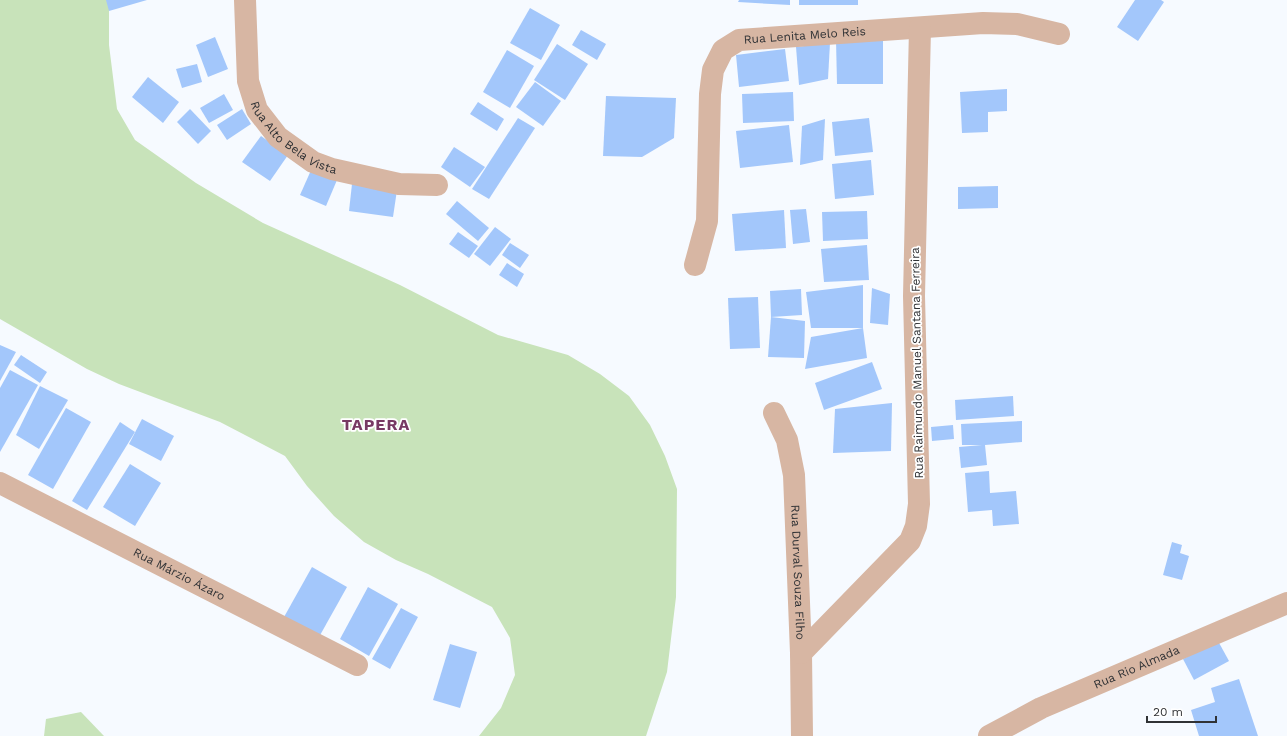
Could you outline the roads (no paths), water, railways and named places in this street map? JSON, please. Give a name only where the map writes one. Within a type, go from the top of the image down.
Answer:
[{"type":"street","name":"Rua Alto Bela Vista","points":[[245,0],[248,81],[257,110],[278,137],[313,162],[332,170],[399,184],[437,185]]},
{"type":"street","name":"Rua Lenita Melo Reis","points":[[695,266],[707,221],[710,94],[713,70],[723,50],[739,40],[996,23],[1017,24],[1059,34]]},
{"type":"street","name":"Rua Raimundo Manuel Santana Ferreira","points":[[801,653],[910,542],[916,526],[919,504],[914,296],[920,28]]},
{"type":"street","name":"Rua Durval Souza Filho","points":[[774,413],[787,440],[794,475],[801,653],[802,736]]},
{"type":"street","name":"Rua Márzio Ázaro","points":[[0,483],[357,665]]},
{"type":"street","name":"Rua Rio Almada","points":[[989,736],[1041,708],[1287,603]]},
{"type":"district","name":"TAPERA","points":[[376,424]]}]
